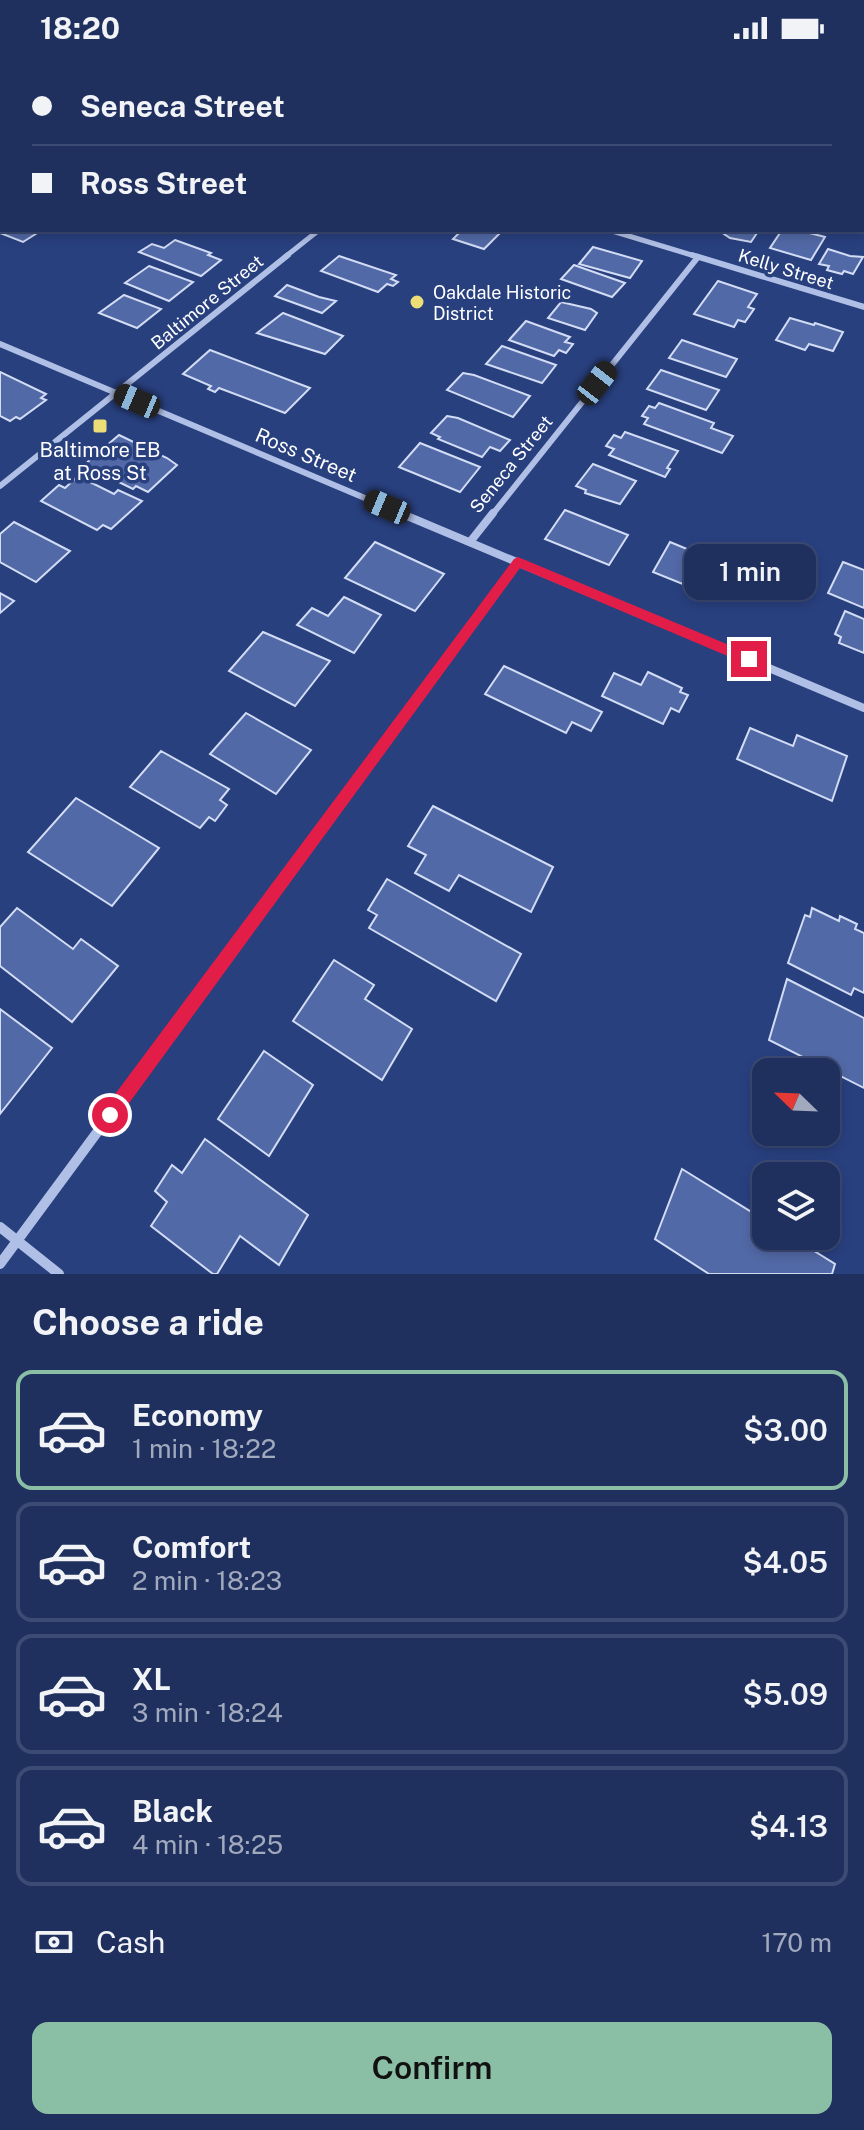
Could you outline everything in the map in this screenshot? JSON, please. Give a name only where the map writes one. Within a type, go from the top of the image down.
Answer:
[{"type":"street","name":"Baltimore Street","points":[[0,486],[317,232]]},
{"type":"street","name":"Kelly Street","points":[[616,232],[864,307]]},
{"type":"street","points":[[632,237],[636,232]]},
{"type":"street","name":"Seneca Street","points":[[470,542],[698,257]]},
{"type":"street","name":"Ross Street","points":[[0,344],[864,708]]},
{"type":"street","points":[[0,1264],[518,562]]},
{"type":"street","points":[[0,1227],[59,1274]]},
{"type":"building","points":[[0,232],[39,232],[23,242]]},
{"type":"building","points":[[460,232],[501,232],[484,249],[453,239]]},
{"type":"building","points":[[726,232],[758,232],[751,242],[724,234]]},
{"type":"building","points":[[781,232],[806,232],[825,237],[811,260],[770,248]]},
{"type":"building","points":[[175,240],[211,253],[208,255],[221,260],[201,276],[139,252],[152,244],[164,248]]},
{"type":"building","points":[[593,247],[642,261],[630,278],[579,264]]},
{"type":"building","points":[[828,249],[863,257],[853,274],[844,271],[842,274],[819,264]]},
{"type":"building","points":[[339,256],[396,275],[391,279],[398,282],[393,286],[387,284],[378,292],[321,271]]},
{"type":"building","points":[[574,265],[625,283],[612,297],[561,279]]},
{"type":"building","points":[[149,266],[193,282],[169,301],[125,283]]},
{"type":"building","points":[[718,281],[757,294],[748,307],[754,309],[745,322],[738,320],[734,327],[694,314]]},
{"type":"building","points":[[287,285],[336,301],[322,313],[275,296]]},
{"type":"building","points":[[124,295],[161,309],[137,328],[99,313]]},
{"type":"building","points":[[561,302],[597,313],[585,330],[548,318]]},
{"type":"building","points":[[283,313],[343,336],[325,354],[257,333]]},
{"type":"building","points":[[790,318],[843,332],[833,351],[809,344],[805,350],[776,340]]},
{"type":"building","points":[[526,321],[570,337],[565,342],[573,344],[566,353],[559,350],[554,356],[509,340]]},
{"type":"building","points":[[682,340],[737,359],[726,377],[669,358]]},
{"type":"building","points":[[502,346],[556,365],[542,383],[486,364]]},
{"type":"building","points":[[210,350],[310,388],[285,413],[219,388],[215,392],[208,389],[211,386],[183,374]]},
{"type":"building","points":[[661,370],[719,390],[706,410],[647,389]]},
{"type":"building","points":[[0,372],[46,394],[41,398],[46,400],[20,419],[16,417],[10,421],[0,416]]},
{"type":"building","points":[[463,373],[530,396],[513,417],[447,390]]},
{"type":"building","points":[[659,403],[714,423],[711,428],[733,436],[722,453],[644,424],[648,418],[642,416],[649,406],[655,408]]},
{"type":"building","points":[[447,416],[510,440],[500,451],[490,447],[482,457],[438,439],[440,437],[431,433]]},
{"type":"building","points":[[625,432],[678,451],[665,477],[609,455],[614,449],[606,446],[614,435],[621,438]]},
{"type":"building","points":[[119,435],[177,465],[148,492],[136,486],[133,489],[84,465]]},
{"type":"building","points":[[420,443],[480,467],[460,492],[399,467]]},
{"type":"building","points":[[593,464],[636,481],[620,504],[585,493],[586,490],[576,486]]},
{"type":"building","points":[[78,476],[114,494],[118,490],[142,501],[111,529],[103,525],[97,530],[41,501],[59,485],[65,488]]},
{"type":"building","points":[[565,510],[628,535],[609,565],[545,539]]},
{"type":"building","points":[[14,522],[70,551],[36,582],[0,562],[0,534]]},
{"type":"building","points":[[375,542],[444,574],[415,611],[345,578]]},
{"type":"building","points":[[670,542],[716,561],[700,591],[653,572]]},
{"type":"building","points":[[843,562],[864,570],[864,608],[828,593]]},
{"type":"building","points":[[0,593],[14,601],[0,613]]},
{"type":"building","points":[[344,597],[381,615],[354,653],[297,625],[312,608],[328,616]]},
{"type":"building","points":[[845,611],[864,619],[864,653],[839,643],[841,637],[835,634]]},
{"type":"building","points":[[263,632],[330,661],[295,706],[229,671]]},
{"type":"building","points":[[504,666],[602,712],[591,731],[572,722],[566,733],[485,694]]},
{"type":"building","points":[[648,672],[682,688],[680,692],[688,695],[679,712],[671,708],[663,724],[602,696],[614,673],[641,685]]},
{"type":"building","points":[[246,713],[311,750],[276,794],[210,754]]},
{"type":"building","points":[[750,728],[793,746],[797,735],[847,756],[832,801],[737,759]]},
{"type":"building","points":[[161,751],[229,789],[220,800],[227,805],[215,821],[209,817],[200,828],[130,787]]},
{"type":"building","points":[[76,798],[159,848],[112,906],[28,852]]},
{"type":"building","points":[[433,806],[553,867],[531,912],[459,875],[449,891],[415,873],[426,855],[408,846]]},
{"type":"building","points":[[387,879],[521,954],[496,1001],[369,928],[377,915],[368,910]]},
{"type":"building","points":[[17,908],[73,949],[81,939],[118,966],[72,1022],[0,966],[0,927]]},
{"type":"building","points":[[812,908],[839,921],[840,916],[857,924],[855,929],[864,933],[864,993],[854,988],[851,995],[788,963],[805,915],[810,917]]},
{"type":"building","points":[[334,960],[374,985],[365,999],[412,1029],[382,1080],[293,1021]]},
{"type":"building","points":[[787,979],[864,1018],[864,1088],[840,1076],[840,1058],[805,1058],[769,1040]]},
{"type":"building","points":[[0,1009],[52,1048],[0,1114]]},
{"type":"building","points":[[264,1051],[313,1085],[269,1156],[218,1119]]},
{"type":"building","points":[[205,1139],[308,1215],[279,1265],[240,1236],[217,1274],[213,1274],[151,1226],[167,1202],[155,1191],[172,1165],[182,1173]]},
{"type":"building","points":[[682,1169],[752,1212],[752,1250],[812,1250],[835,1264],[832,1274],[709,1274],[655,1239]]},
{"type":"place","name":"Oakdale Historic District","points":[[417,302]]},
{"type":"place","name":"Baltimore EB at Ross St","points":[[100,426]]},
{"type":"route","points":[[110,1115],[518,562],[749,659]]}]
